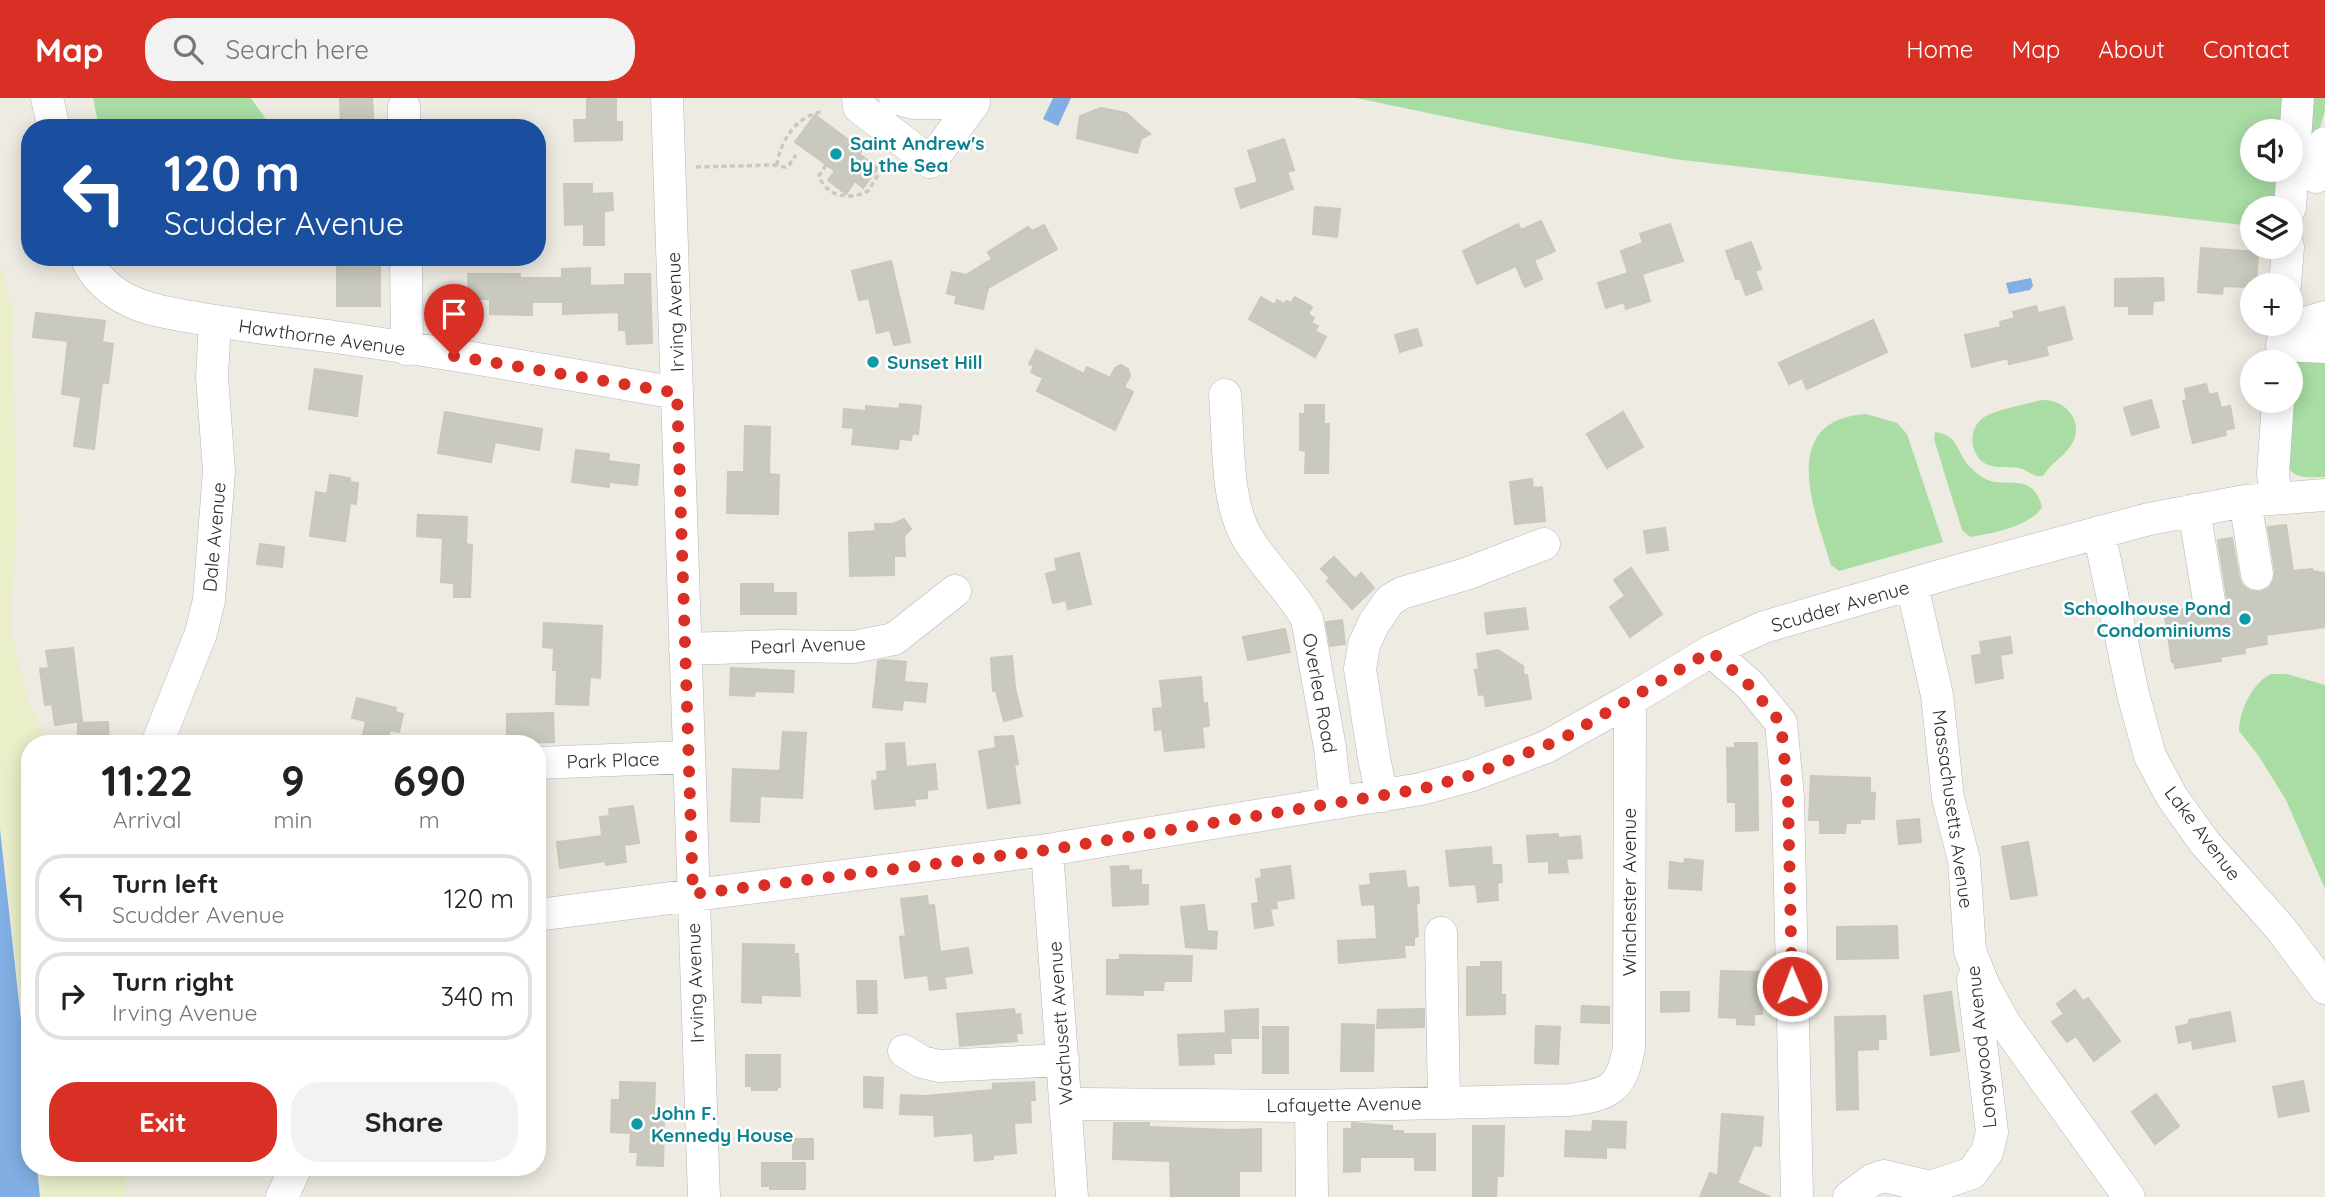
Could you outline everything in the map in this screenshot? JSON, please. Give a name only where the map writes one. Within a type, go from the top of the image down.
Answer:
[{"type":"street","points":[[47,98],[52,119]]},
{"type":"street","name":"Irving Avenue","points":[[667,98],[704,1197]]},
{"type":"street","points":[[858,98],[859,107],[930,162],[974,103],[914,103],[895,98]]},
{"type":"street","points":[[2298,98],[2311,176]]},
{"type":"street","points":[[2298,196],[2311,176],[2325,143]]},
{"type":"street","name":"Hawthorne Avenue","points":[[89,266],[102,281],[130,301],[154,310],[677,393]]},
{"type":"street","points":[[406,266],[407,349]]},
{"type":"street","points":[[2282,340],[2325,317]]},
{"type":"street","name":"Dale Avenue","points":[[161,735],[201,633],[209,600],[219,471],[212,377],[215,321]]},
{"type":"street","points":[[2282,340],[2325,347]]},
{"type":"street","name":"Overlea Road","points":[[1225,395],[1237,516],[1248,538],[1307,618],[1330,748],[1336,803]]},
{"type":"street","points":[[2276,497],[2273,474],[2277,413]]},
{"type":"street","name":"Scudder Avenue","points":[[546,914],[1047,850],[1421,789],[1472,775],[1546,747],[1711,651],[1764,627],[2099,532],[2245,501],[2325,495]]},
{"type":"street","points":[[2245,501],[2257,574]]},
{"type":"street","points":[[2194,510],[2210,601]]},
{"type":"street","name":"Lake Avenue","points":[[2099,532],[2133,694],[2150,756],[2172,797],[2205,843],[2281,929],[2325,988]]},
{"type":"street","points":[[1382,796],[1360,669],[1364,645],[1374,623],[1390,600],[1402,593],[1466,574],[1544,544]]},
{"type":"street","name":"Massachusetts Avenue","points":[[1912,585],[1937,695],[1948,798],[1964,860],[1970,951],[2004,1024],[2129,1197]]},
{"type":"street","name":"Pearl Avenue","points":[[685,649],[855,647],[894,639],[955,591]]},
{"type":"street","points":[[1711,651],[1768,704],[1781,723],[1788,797],[1797,1197]]},
{"type":"street","name":"Winchester Avenue","points":[[1617,1082],[1625,1070],[1629,1048],[1630,700]]},
{"type":"street","name":"Park Place","points":[[546,763],[688,757]]},
{"type":"street","name":"Wachusett Avenue","points":[[1047,850],[1072,1197]]},
{"type":"street","points":[[1441,933],[1444,1102]]},
{"type":"street","name":"Longwood Avenue","points":[[1849,1197],[1872,1180],[1884,1176],[1931,1186],[1949,1181],[1972,1173],[1987,1152],[1992,1132],[1991,1120],[1970,951]]},
{"type":"street","points":[[904,1051],[922,1062],[939,1066],[1063,1060]]},
{"type":"street","name":"Lafayette Avenue","points":[[1066,1106],[1311,1106],[1570,1100],[1599,1096],[1617,1082]]},
{"type":"street","points":[[1311,1106],[1312,1197]]},
{"type":"street","points":[[282,1197],[292,1176]]},
{"type":"path","points":[[777,165],[781,144],[795,126],[813,113],[822,112]]},
{"type":"path","points":[[687,168],[785,167],[796,155]]},
{"type":"path","points":[[826,165],[819,176],[826,187],[840,196],[859,196],[868,191],[890,156]]},
{"type":"green space","points":[[93,98],[251,98],[266,119],[97,119]]},
{"type":"green space","points":[[1356,98],[2285,98],[2284,119],[2240,119],[2240,182],[2279,182],[2277,196],[2240,196],[2240,225],[1674,159],[1510,130]]},
{"type":"green space","points":[[2311,98],[2325,98],[2325,110],[2311,160],[2303,157]]},
{"type":"green space","points":[[2325,351],[2325,477],[2301,476],[2289,469],[2290,413],[2303,413],[2303,356]]},
{"type":"green space","points":[[2041,400],[2051,401],[2066,409],[2072,415],[2076,431],[2069,448],[2043,476],[2019,468],[1990,466],[1980,460],[1973,441],[1978,422],[1995,412]]},
{"type":"green space","points":[[1866,414],[1897,423],[1907,434],[1943,542],[1839,571],[1831,565],[1811,496],[1811,450],[1820,433],[1838,420]]},
{"type":"green space","points":[[1935,432],[1949,437],[1966,463],[1985,479],[2024,484],[2035,491],[2042,507],[2037,514],[2020,524],[1970,537],[1962,530],[1934,439]]},
{"type":"green space","points":[[2271,674],[2287,674],[2325,685],[2325,889],[2286,800],[2258,755],[2239,731],[2241,715],[2248,698],[2258,683]]},
{"type":"sand","points":[[0,262],[13,311],[17,519],[10,627],[29,703],[44,735],[21,735],[21,1004],[0,824]]},
{"type":"sand","points":[[40,1176],[125,1176],[126,1197],[42,1197]]},
{"type":"water","points":[[1053,98],[1071,98],[1058,126],[1043,119]]},
{"type":"water","points":[[2031,278],[2033,286],[2030,290],[2009,294],[2006,283]]},
{"type":"water","points":[[0,829],[21,1021],[21,1176],[38,1176],[40,1197],[0,1197]]},
{"type":"building","points":[[340,98],[372,98],[373,119],[341,119]]},
{"type":"building","points":[[587,98],[616,98],[616,122],[622,122],[622,140],[575,141],[574,120],[587,120]]},
{"type":"building","points":[[1101,108],[1126,113],[1150,134],[1141,139],[1137,153],[1077,138],[1080,116]]},
{"type":"building","name":"Saint Andrew's by the Sea","points":[[815,115],[862,150],[859,154],[878,168],[863,188],[855,181],[846,194],[828,180],[835,171],[795,142]]},
{"type":"building","points":[[1284,139],[1294,170],[1287,172],[1293,189],[1241,208],[1235,189],[1258,182],[1248,151]]},
{"type":"building","points":[[564,184],[592,184],[592,194],[612,193],[613,210],[604,211],[604,245],[584,245],[584,224],[565,225]]},
{"type":"building","points":[[1315,207],[1340,209],[1337,237],[1313,234]]},
{"type":"building","points":[[1541,221],[1555,251],[1534,260],[1542,279],[1525,287],[1516,266],[1477,284],[1463,251],[1518,224],[1521,230]]},
{"type":"building","points":[[1670,224],[1683,261],[1642,274],[1650,301],[1626,309],[1624,302],[1606,308],[1598,283],[1628,273],[1621,251],[1643,243],[1640,234]]},
{"type":"building","points":[[1044,225],[1057,249],[988,288],[983,309],[955,303],[957,296],[947,293],[952,272],[966,275],[992,259],[988,252],[1028,227],[1032,231]]},
{"type":"building","points":[[1751,242],[1761,269],[1755,271],[1762,289],[1746,295],[1740,278],[1736,279],[1726,251]]},
{"type":"building","points":[[2201,248],[2240,251],[2240,259],[2258,259],[2257,273],[2240,273],[2240,287],[2223,286],[2222,294],[2198,292]]},
{"type":"building","points":[[891,261],[910,342],[894,345],[890,330],[877,333],[869,298],[859,300],[852,271]]},
{"type":"building","points":[[337,266],[380,266],[380,306],[337,306]]},
{"type":"building","points":[[590,268],[590,286],[625,285],[625,274],[650,274],[652,343],[627,344],[626,330],[619,330],[619,312],[563,314],[563,302],[532,302],[532,315],[490,314],[490,299],[469,299],[468,274],[520,274],[520,278],[562,278],[562,269]]},
{"type":"building","points":[[2163,278],[2164,300],[2153,301],[2152,314],[2129,314],[2129,306],[2115,306],[2115,279]]},
{"type":"building","points":[[1261,297],[1275,305],[1277,300],[1284,304],[1286,301],[1291,303],[1295,297],[1312,307],[1308,314],[1314,318],[1311,323],[1318,326],[1315,331],[1326,337],[1315,357],[1249,319]]},
{"type":"building","points":[[2036,306],[2038,313],[2064,307],[2072,339],[2046,346],[2048,355],[2009,364],[2008,358],[1972,367],[1965,335],[2001,327],[2000,322],[2015,318],[2013,312]]},
{"type":"building","points":[[36,313],[105,321],[102,342],[113,344],[108,383],[102,382],[94,449],[74,446],[81,397],[62,394],[68,341],[33,337]]},
{"type":"building","points":[[1873,320],[1887,352],[1807,389],[1802,378],[1789,384],[1779,363]]},
{"type":"building","points":[[1417,329],[1422,345],[1400,352],[1395,335]]},
{"type":"building","points":[[1036,350],[1084,374],[1087,367],[1110,378],[1115,368],[1121,365],[1128,369],[1130,376],[1124,387],[1133,392],[1115,430],[1037,391],[1043,378],[1031,372],[1034,366],[1029,364]]},
{"type":"building","points":[[315,369],[362,376],[357,416],[309,409]]},
{"type":"building","points":[[2206,384],[2209,395],[2217,393],[2221,408],[2230,406],[2234,428],[2225,430],[2226,435],[2193,443],[2183,401],[2187,400],[2185,389]]},
{"type":"building","points":[[2151,400],[2159,427],[2132,435],[2124,408]]},
{"type":"building","points":[[900,404],[921,406],[918,434],[912,433],[911,440],[899,439],[898,449],[852,444],[854,428],[843,427],[844,409],[866,411],[866,406],[899,409]]},
{"type":"building","points":[[1305,405],[1324,405],[1324,424],[1329,424],[1328,473],[1305,473],[1306,451],[1300,450],[1300,414],[1305,414]]},
{"type":"building","points":[[445,412],[542,429],[539,450],[495,442],[491,462],[438,453]]},
{"type":"building","points":[[1623,412],[1643,447],[1607,468],[1587,434]]},
{"type":"building","points":[[745,426],[770,427],[769,474],[779,475],[778,514],[727,513],[728,472],[744,472]]},
{"type":"building","points":[[576,450],[609,454],[608,461],[639,465],[637,485],[609,482],[609,487],[572,482]]},
{"type":"building","points":[[330,475],[350,478],[350,482],[358,483],[356,504],[350,503],[345,541],[310,536],[316,492],[327,494]]},
{"type":"building","points":[[1532,479],[1533,488],[1542,487],[1545,521],[1515,524],[1510,482]]},
{"type":"building","points":[[418,515],[467,517],[466,544],[472,545],[470,597],[454,597],[454,583],[441,582],[443,538],[417,536]]},
{"type":"building","points":[[904,519],[911,529],[904,536],[905,556],[894,556],[894,575],[850,576],[849,533],[876,531],[875,524],[893,524]]},
{"type":"building","name":"Schoolhouse Pond Condominiums","points":[[2286,525],[2293,571],[2312,569],[2325,573],[2325,627],[2266,635],[2267,644],[2244,648],[2245,653],[2220,657],[2221,661],[2175,668],[2165,617],[2170,611],[2192,608],[2202,618],[2213,619],[2221,615],[2226,607],[2218,540],[2232,538],[2242,585],[2250,591],[2261,592],[2269,588],[2275,571],[2268,527]]},
{"type":"building","points":[[1665,528],[1668,550],[1647,553],[1644,531]]},
{"type":"building","points":[[260,544],[284,547],[282,567],[257,564]]},
{"type":"building","points":[[1079,553],[1091,604],[1068,609],[1066,600],[1053,603],[1046,574],[1057,571],[1055,559]]},
{"type":"building","points":[[1334,557],[1355,579],[1361,573],[1374,588],[1352,609],[1327,581],[1330,578],[1321,569]]},
{"type":"building","points":[[1631,568],[1662,614],[1630,637],[1610,607],[1625,596],[1614,580]]},
{"type":"building","points":[[741,584],[773,584],[773,593],[796,593],[796,614],[741,614]]},
{"type":"building","points":[[1525,608],[1528,629],[1487,634],[1485,613]]},
{"type":"building","points":[[1342,620],[1345,644],[1330,646],[1326,622]]},
{"type":"building","points":[[544,623],[602,626],[600,678],[590,677],[588,705],[556,704],[557,670],[553,670],[554,648],[543,647]]},
{"type":"building","points":[[1285,629],[1290,652],[1248,660],[1243,637]]},
{"type":"building","points":[[2010,637],[2012,653],[2000,655],[2003,678],[1976,683],[1972,656],[1982,654],[1980,642]]},
{"type":"building","points":[[73,648],[82,721],[55,725],[52,704],[45,705],[40,669],[49,668],[46,651]]},
{"type":"building","points":[[1498,650],[1523,666],[1531,699],[1486,706],[1484,694],[1479,695],[1475,670],[1479,670],[1477,654]]},
{"type":"building","points":[[1012,656],[1015,688],[1022,716],[1004,721],[996,691],[993,691],[991,658]]},
{"type":"building","points":[[878,661],[906,662],[904,682],[927,684],[925,702],[903,700],[902,710],[873,707]]},
{"type":"building","points":[[731,668],[794,671],[793,692],[755,691],[754,696],[730,695]]},
{"type":"building","points":[[1201,677],[1203,704],[1207,703],[1209,726],[1202,727],[1204,747],[1165,751],[1162,729],[1155,730],[1153,709],[1163,708],[1160,681]]},
{"type":"building","points":[[357,698],[396,708],[395,712],[403,714],[399,732],[390,730],[389,735],[363,735],[366,721],[352,718]]},
{"type":"building","points":[[553,713],[554,742],[546,742],[546,735],[507,735],[507,714]]},
{"type":"building","points":[[108,722],[109,735],[78,735],[78,723]]},
{"type":"building","points":[[783,732],[806,733],[802,798],[760,796],[759,822],[731,821],[733,769],[780,771]]},
{"type":"building","points":[[1013,736],[1020,803],[988,808],[979,751],[996,748],[995,737]]},
{"type":"building","points":[[904,743],[906,767],[935,764],[937,789],[927,790],[927,798],[914,799],[915,805],[875,809],[872,781],[878,780],[877,772],[887,771],[886,744]]},
{"type":"building","points":[[1735,743],[1757,743],[1758,830],[1736,831],[1736,802],[1728,802],[1727,748],[1735,748]]},
{"type":"building","points":[[1811,776],[1870,778],[1870,792],[1875,793],[1874,819],[1846,823],[1845,833],[1820,833],[1820,820],[1809,820]]},
{"type":"building","points":[[633,806],[639,843],[624,845],[626,862],[606,865],[605,861],[560,868],[557,842],[602,836],[600,817],[610,816],[609,809]]},
{"type":"building","points":[[1919,819],[1921,842],[1899,844],[1897,821]]},
{"type":"building","points":[[1558,834],[1558,838],[1580,836],[1582,858],[1566,859],[1568,872],[1549,873],[1549,861],[1529,862],[1527,836]]},
{"type":"building","points":[[2028,842],[2037,895],[2011,899],[2002,847]]},
{"type":"building","points":[[1491,847],[1492,865],[1501,865],[1502,882],[1497,883],[1498,900],[1478,902],[1476,884],[1450,886],[1446,851]]},
{"type":"building","points":[[1685,859],[1703,861],[1701,890],[1669,888],[1670,862],[1684,864]]},
{"type":"building","points":[[1128,866],[1129,871],[1141,870],[1141,885],[1148,885],[1148,904],[1113,906],[1111,867]]},
{"type":"building","points":[[1290,866],[1294,898],[1276,901],[1277,908],[1270,909],[1273,925],[1255,928],[1252,904],[1259,903],[1256,879],[1262,878],[1261,870]]},
{"type":"building","points":[[1405,871],[1407,888],[1418,887],[1418,936],[1414,937],[1414,945],[1404,945],[1405,957],[1339,963],[1338,941],[1377,939],[1375,904],[1362,905],[1360,886],[1371,885],[1370,874]]},
{"type":"building","points":[[927,896],[928,906],[934,905],[940,952],[968,948],[972,973],[944,977],[946,988],[930,990],[928,975],[905,978],[900,937],[906,936],[901,899]]},
{"type":"building","points":[[1204,905],[1207,931],[1217,932],[1216,949],[1186,947],[1181,907]]},
{"type":"building","points":[[1897,926],[1898,958],[1837,959],[1837,927]]},
{"type":"building","points":[[743,944],[794,945],[794,954],[798,954],[800,996],[761,995],[761,1003],[742,1002]]},
{"type":"building","points":[[1120,955],[1192,956],[1191,981],[1164,981],[1163,990],[1143,990],[1143,995],[1107,994],[1107,960],[1120,960]]},
{"type":"building","points":[[1481,962],[1501,962],[1501,995],[1505,995],[1505,1014],[1467,1015],[1467,967],[1481,967]]},
{"type":"building","points":[[1721,971],[1761,972],[1762,1014],[1754,1014],[1754,1025],[1737,1024],[1737,1018],[1719,1017]]},
{"type":"building","points":[[857,981],[876,981],[877,1013],[858,1013]]},
{"type":"building","points":[[2075,990],[2083,1001],[2088,998],[2120,1041],[2094,1061],[2076,1036],[2067,1042],[2052,1022],[2064,1014],[2057,1004]]},
{"type":"building","points":[[1661,992],[1689,992],[1689,1011],[1661,1012]]},
{"type":"building","points":[[1951,992],[1959,1051],[1931,1055],[1924,996]]},
{"type":"building","points":[[1582,1006],[1609,1007],[1609,1023],[1581,1022]]},
{"type":"building","points":[[1014,1009],[1015,1015],[1020,1014],[1022,1033],[1016,1033],[1017,1041],[960,1046],[957,1014]]},
{"type":"building","points":[[1258,1009],[1258,1038],[1230,1038],[1231,1053],[1213,1053],[1214,1064],[1180,1065],[1178,1035],[1226,1033],[1225,1011]]},
{"type":"building","points":[[1424,1009],[1424,1027],[1377,1028],[1378,1010]]},
{"type":"building","points":[[2230,1012],[2235,1041],[2193,1049],[2192,1040],[2179,1043],[2176,1027],[2189,1024],[2189,1020]]},
{"type":"building","points":[[1885,1016],[1886,1039],[1878,1039],[1878,1049],[1857,1050],[1858,1109],[1837,1110],[1835,1017]]},
{"type":"building","points":[[1342,1024],[1374,1025],[1373,1071],[1341,1071]]},
{"type":"building","points":[[1536,1026],[1560,1027],[1558,1064],[1535,1063]]},
{"type":"building","points":[[1263,1027],[1288,1027],[1288,1073],[1263,1073]]},
{"type":"building","points":[[746,1055],[780,1055],[780,1087],[777,1087],[777,1090],[752,1090],[752,1086],[746,1086]]},
{"type":"building","points":[[864,1077],[883,1078],[882,1108],[864,1107]]},
{"type":"building","points":[[2303,1081],[2309,1111],[2279,1117],[2273,1087]]},
{"type":"building","name":"John F. Kennedy House","points":[[620,1082],[655,1083],[654,1116],[664,1116],[663,1166],[637,1165],[638,1152],[630,1152],[631,1133],[611,1132],[612,1100],[620,1100]]},
{"type":"building","points":[[1034,1082],[1035,1100],[1030,1100],[1031,1122],[1014,1123],[1016,1153],[993,1155],[993,1159],[975,1161],[973,1133],[935,1136],[934,1115],[900,1114],[901,1095],[925,1096],[993,1090],[993,1084]]},
{"type":"building","points":[[2156,1094],[2179,1126],[2155,1144],[2132,1112]]},
{"type":"building","points":[[1722,1114],[1763,1117],[1761,1146],[1754,1145],[1737,1183],[1770,1197],[1700,1197],[1710,1173],[1718,1176]]},
{"type":"building","points":[[1593,1121],[1626,1122],[1625,1148],[1606,1147],[1606,1158],[1565,1156],[1566,1131],[1592,1132]]},
{"type":"building","points":[[1114,1123],[1149,1123],[1149,1127],[1261,1129],[1261,1171],[1239,1171],[1239,1197],[1171,1197],[1170,1161],[1113,1159]]},
{"type":"building","points":[[1352,1123],[1392,1126],[1392,1131],[1403,1131],[1403,1134],[1435,1134],[1435,1170],[1415,1170],[1415,1157],[1360,1157],[1360,1171],[1344,1172],[1344,1129],[1352,1129]]},
{"type":"building","points":[[1473,1126],[1504,1126],[1503,1176],[1497,1176],[1496,1197],[1473,1197]]},
{"type":"building","points":[[793,1139],[813,1139],[813,1159],[793,1159]]},
{"type":"building","points":[[762,1163],[805,1163],[805,1189],[770,1189],[770,1186],[762,1186]]},
{"type":"place","name":"Saint Andrew's by the Sea","points":[[836,154]]},
{"type":"place","name":"Sunset Hill","points":[[873,362]]},
{"type":"place","name":"Schoolhouse Pond Condominiums","points":[[2245,619]]},
{"type":"place","name":"John F. Kennedy House","points":[[637,1124]]},
{"type":"route","points":[[454,356],[677,393],[693,894],[1047,850],[1421,789],[1472,775],[1546,747],[1711,651],[1768,704],[1781,723],[1788,797],[1792,986]]}]
